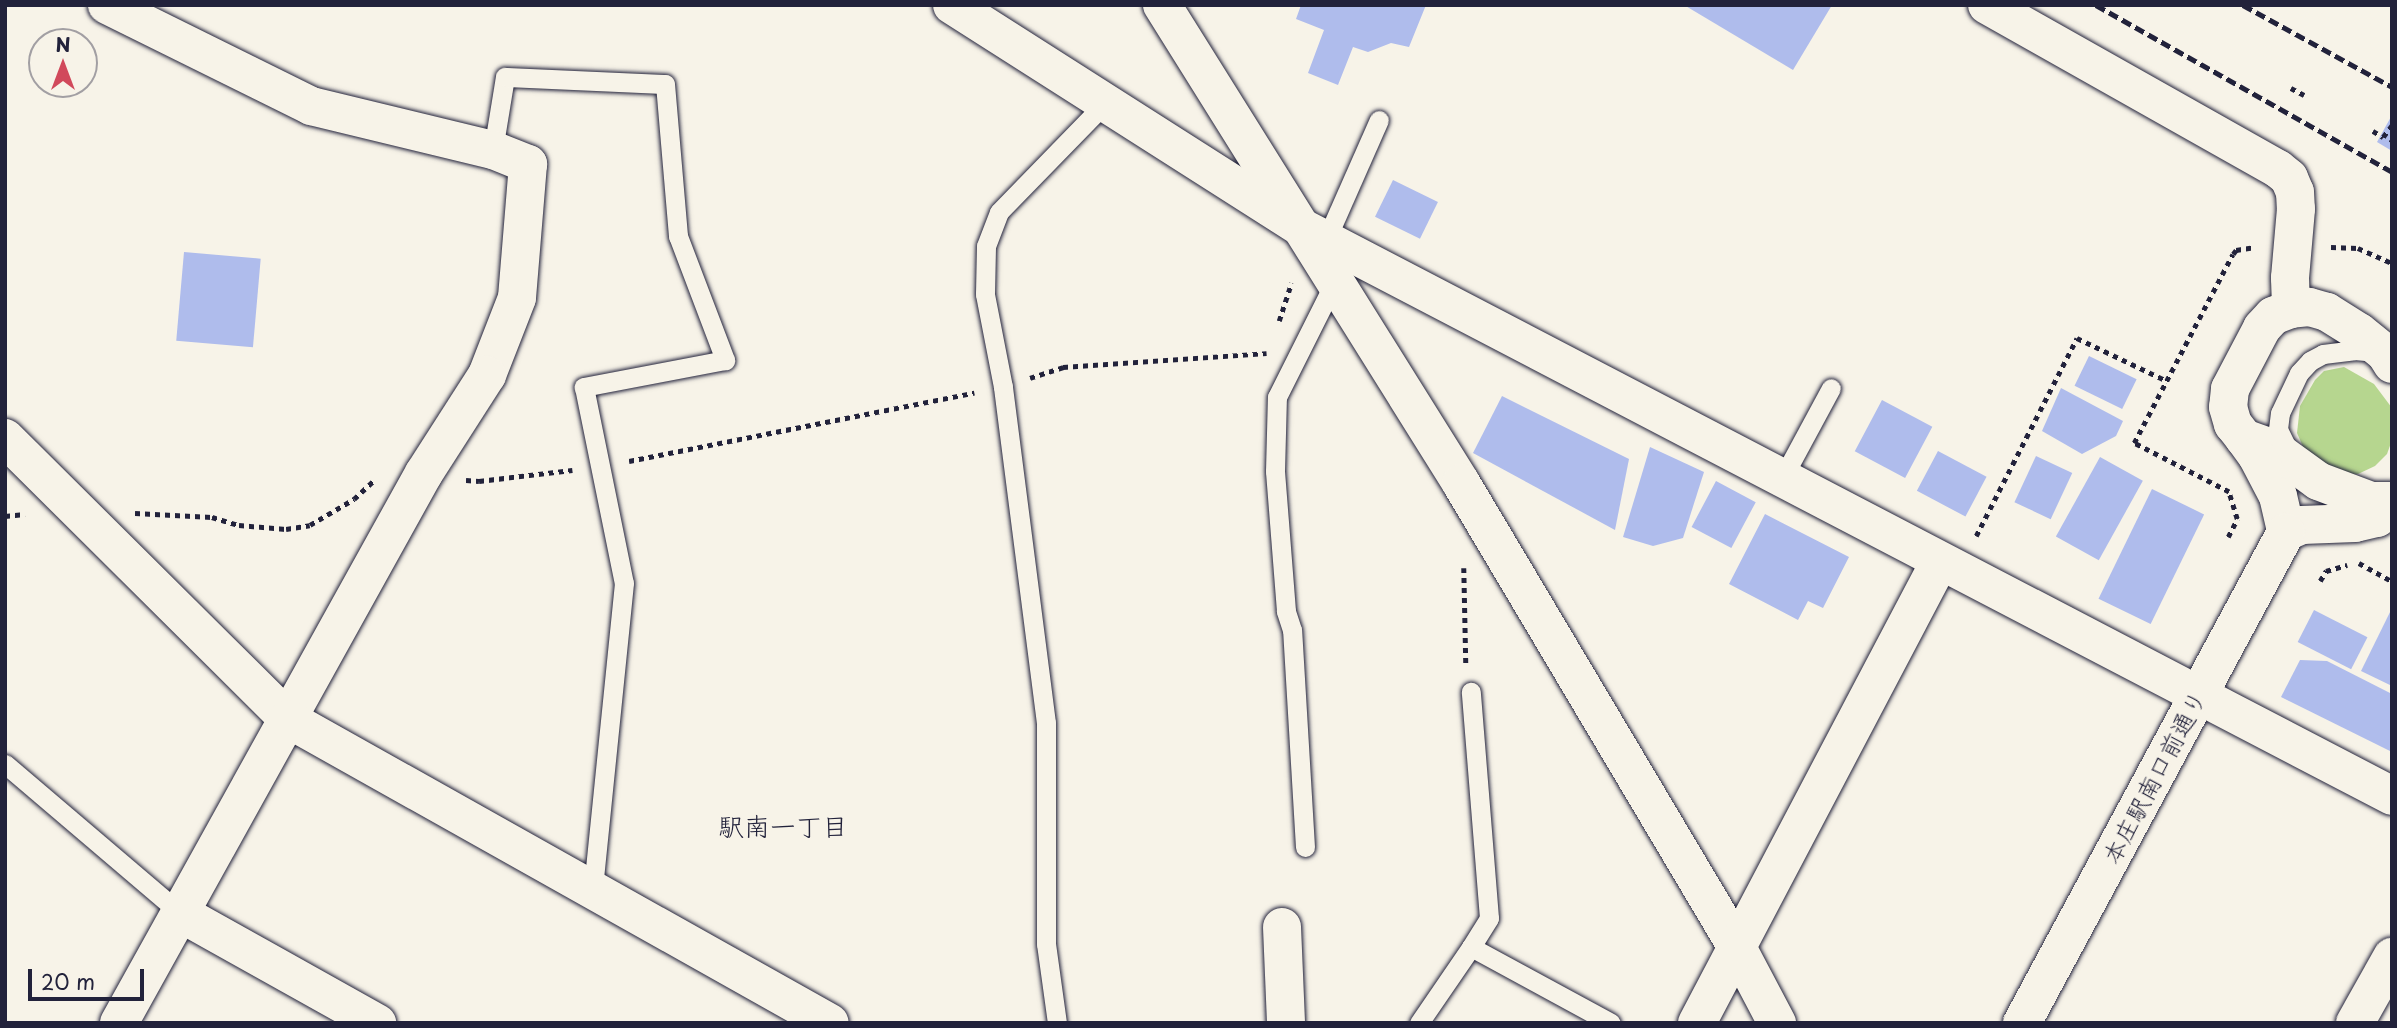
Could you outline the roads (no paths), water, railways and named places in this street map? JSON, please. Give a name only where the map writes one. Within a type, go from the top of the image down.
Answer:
[{"type":"street","points":[[107,5],[311,106],[493,150],[528,164],[517,298],[487,375],[424,473],[119,1023]]},
{"type":"street","points":[[952,5],[1328,250],[1782,479],[1955,554],[2197,696],[2392,796]]},
{"type":"street","points":[[1162,5],[1328,250],[1461,483],[1738,949],[1777,1023]]},
{"type":"street","points":[[1987,5],[2278,169],[2288,178],[2295,192],[2296,209],[2290,278],[2291,309]]},
{"type":"street","points":[[2388,359],[2359,332],[2327,312],[2309,307],[2291,309],[2273,316],[2262,328],[2230,389],[2228,407],[2233,424],[2278,496],[2286,532],[2310,523],[2355,523],[2388,512]]},
{"type":"street","points":[[5,438],[288,719],[830,1023]]},
{"type":"street","points":[[2244,438],[2274,449],[2318,481],[2371,501],[2388,512]]},
{"type":"street","name":"本庄駅南口前通り","points":[[2022,1023],[2286,532]]},
{"type":"street","points":[[1697,1023],[1955,554]]},
{"type":"street","points":[[180,913],[377,1023]]},
{"type":"street","points":[[1282,927],[1286,1023]]},
{"type":"street","points":[[2354,1023],[2392,957]]},
{"type":"lane","points":[[493,150],[505,77],[666,85],[678,236],[725,360],[584,387],[624,583],[593,890]]},
{"type":"lane","points":[[1058,1023],[1046,944],[1046,723],[1003,387],[985,294],[986,246],[999,212],[1105,103]]},
{"type":"lane","points":[[1305,847],[1292,629],[1286,611],[1275,471],[1277,397],[1328,250],[1379,120]]},
{"type":"lane","points":[[2301,471],[2278,429],[2280,413],[2300,373],[2310,360],[2323,354],[2354,350],[2388,359]]},
{"type":"lane","points":[[1782,479],[1831,388]]},
{"type":"lane","points":[[1419,1023],[1489,918],[1471,692]]},
{"type":"lane","points":[[5,764],[180,913]]},
{"type":"lane","points":[[1471,947],[1611,1023]]},
{"type":"railway","points":[[2096,5],[2392,172]]},
{"type":"railway","points":[[2243,5],[2392,87]]},
{"type":"district","name":"駅南一丁目","points":[[783,826]]}]
